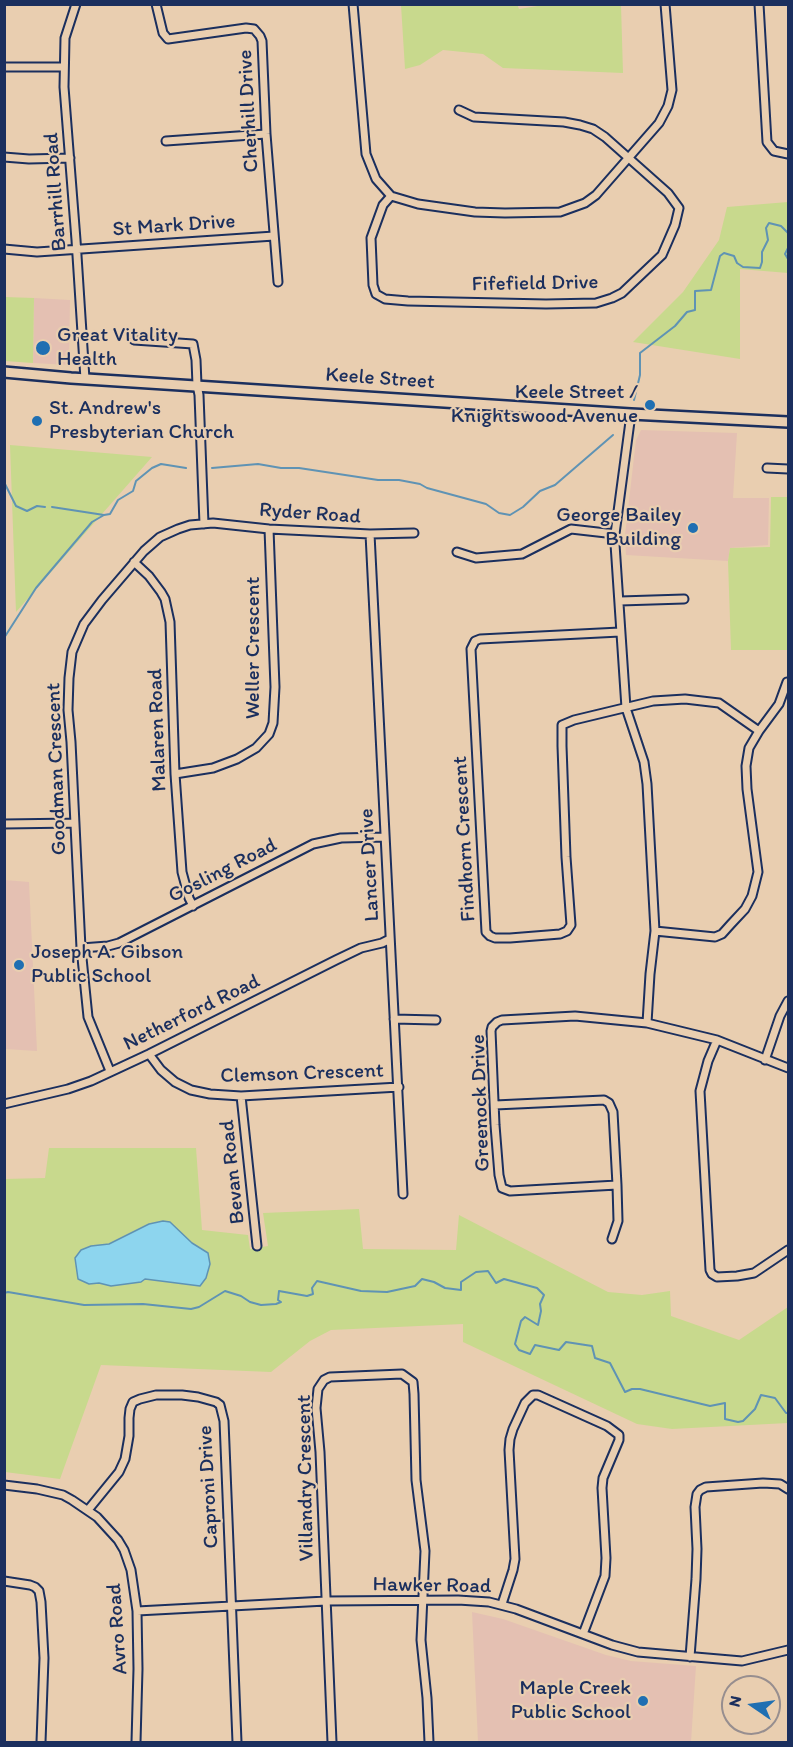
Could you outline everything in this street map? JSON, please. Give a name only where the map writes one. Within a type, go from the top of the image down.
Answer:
[{"type":"main road","name":"Keele Street","points":[[4,372],[631,414],[789,422]]},
{"type":"street","name":"Barrhill Road","points":[[76,4],[65,39],[64,87],[77,249],[84,379]]},
{"type":"street","name":"Cherhill Drive","points":[[156,4],[163,33],[168,39],[246,28],[254,29],[261,36],[278,282]]},
{"type":"street","points":[[353,4],[366,154],[376,179],[391,196],[418,204],[476,212],[560,212],[585,203],[596,195],[630,158],[664,116],[671,98],[665,4]]},
{"type":"street","points":[[759,4],[767,142],[774,152],[789,154]]},
{"type":"street","points":[[4,68],[64,67]]},
{"type":"street","points":[[459,110],[474,117],[580,125],[593,129],[630,158]]},
{"type":"street","points":[[166,141],[266,134]]},
{"type":"street","points":[[4,157],[70,158]]},
{"type":"street","name":"Fifefield Drive","points":[[391,196],[378,214],[371,238],[373,285],[376,294],[380,297],[408,301],[596,303],[622,293],[662,255],[680,208],[668,193],[630,158]]},
{"type":"street","name":"St Mark Drive","points":[[4,249],[38,252],[274,236]]},
{"type":"street","points":[[134,340],[193,344],[199,395],[204,524]]},
{"type":"street","points":[[631,414],[615,534],[626,708],[646,773],[655,931],[647,1023]]},
{"type":"street","points":[[767,468],[789,469]]},
{"type":"street","name":"Ryder Road","points":[[204,524],[370,534],[414,533]]},
{"type":"street","name":"Goodman Crescent","points":[[110,1071],[88,1017],[81,948],[68,710],[72,652],[84,624],[134,562],[160,537],[178,529],[204,524]]},
{"type":"street","name":"Weller Crescent","points":[[176,774],[213,768],[237,759],[256,748],[269,734],[273,723],[275,687],[269,529]]},
{"type":"street","points":[[457,552],[476,558],[522,554],[571,529],[615,534]]},
{"type":"street","name":"Lancer Drive","points":[[370,534],[403,1194]]},
{"type":"street","name":"Malaren Road","points":[[134,562],[161,592],[165,599],[170,622],[182,872],[193,906]]},
{"type":"street","points":[[620,601],[684,599]]},
{"type":"street","name":"Findhorn Crescent","points":[[620,632],[480,639],[475,641],[471,650],[486,932],[490,936],[510,938],[567,932],[571,925],[562,725],[626,708]]},
{"type":"street","points":[[655,931],[715,937],[722,934],[745,909],[752,896],[758,872],[746,766],[749,748],[779,704],[787,682]]},
{"type":"street","points":[[626,708],[662,700],[704,700],[719,703],[759,731]]},
{"type":"street","points":[[4,824],[75,823]]},
{"type":"street","name":"Gosling Road","points":[[81,948],[119,943],[313,844],[341,838],[384,837]]},
{"type":"street","name":"Netherford Road","points":[[4,1104],[68,1089],[91,1081],[361,948],[390,939]]},
{"type":"street","points":[[765,1060],[780,1016],[789,1001]]},
{"type":"street","name":"Greenock Drive","points":[[617,1185],[510,1191],[502,1188],[499,1176],[491,1031],[497,1022],[575,1016],[647,1023],[717,1040],[789,1068]]},
{"type":"street","points":[[394,1019],[436,1020]]},
{"type":"street","points":[[717,1040],[708,1061],[700,1091],[710,1270],[717,1276],[754,1273],[789,1250]]},
{"type":"street","name":"Clemson Crescent","points":[[149,1054],[161,1071],[175,1082],[191,1090],[226,1096],[399,1087]]},
{"type":"street","name":"Bevan Road","points":[[241,1095],[257,1246]]},
{"type":"street","points":[[495,1105],[604,1100],[609,1102],[613,1112],[618,1221],[612,1239]]},
{"type":"street","name":"Villandry Crescent","points":[[332,1743],[320,1452],[316,1408],[318,1389],[324,1379],[330,1377],[402,1374],[413,1382],[414,1387],[416,1480],[425,1551],[421,1640],[429,1743]]},
{"type":"street","name":"Caproni Drive","points":[[88,1510],[119,1472],[125,1459],[129,1442],[130,1408],[134,1402],[140,1398],[156,1395],[182,1395],[198,1397],[220,1405],[224,1421],[237,1743]]},
{"type":"street","points":[[502,1604],[515,1558],[510,1439],[525,1402],[533,1395],[538,1395],[607,1426],[619,1434],[619,1440],[603,1478],[602,1488],[605,1576],[583,1634]]},
{"type":"street","points":[[690,1657],[696,1579],[697,1549],[694,1507],[697,1494],[706,1487],[763,1483],[780,1484],[789,1489]]},
{"type":"street","name":"Avro Road","points":[[4,1485],[63,1495],[88,1510],[108,1528],[123,1550],[131,1570],[136,1611],[138,1669],[136,1743]]},
{"type":"street","points":[[4,1581],[30,1585],[39,1591],[44,1658],[41,1743]]},
{"type":"street","name":"Hawker Road","points":[[136,1611],[326,1600],[472,1601],[502,1604],[612,1645],[638,1652],[742,1661],[789,1650]]},
{"type":"shaded area","points":[[34,298],[70,300],[69,365],[33,363]]},
{"type":"shaded area","points":[[641,430],[737,433],[733,498],[769,498],[768,545],[730,548],[728,561],[626,555],[625,535],[636,440]]},
{"type":"shaded area","name":"Joseph A. Gibson Public School","points":[[4,880],[29,882],[37,1051],[5,1049]]},
{"type":"shaded area","points":[[472,1612],[503,1619],[606,1655],[631,1661],[696,1666],[691,1742],[478,1742]]},
{"type":"green space","points":[[517,4],[519,9],[550,4],[621,5],[623,73],[503,68],[483,54],[443,50],[420,65],[405,69],[401,5]]},
{"type":"green space","points":[[788,202],[788,273],[740,269],[740,359],[633,342],[683,292],[719,240],[727,207]]},
{"type":"green space","points":[[5,297],[34,298],[33,363],[5,361]]},
{"type":"green space","points":[[10,445],[152,457],[16,612]]},
{"type":"green space","points":[[771,497],[788,497],[788,650],[731,650],[728,561],[730,548],[770,547]]},
{"type":"green space","points":[[49,1148],[196,1148],[202,1230],[248,1235],[250,1249],[268,1246],[263,1213],[359,1209],[363,1249],[456,1250],[459,1215],[608,1292],[642,1295],[670,1291],[671,1316],[739,1340],[788,1307],[788,1423],[672,1429],[637,1424],[463,1342],[463,1324],[331,1330],[310,1341],[271,1372],[101,1365],[60,1479],[5,1472],[5,1179],[45,1178]]},
{"type":"water","points":[[170,1222],[192,1243],[208,1253],[210,1264],[206,1278],[200,1286],[145,1279],[141,1282],[111,1286],[99,1283],[89,1284],[78,1279],[75,1258],[81,1250],[91,1246],[109,1244],[149,1224]]},
{"type":"waterway","points":[[634,400],[640,375],[640,353],[675,326],[687,312],[695,310],[695,291],[711,290],[720,256],[724,253],[734,256],[737,263],[743,267],[760,268],[762,252],[768,240],[766,228],[769,223],[781,226],[788,233]]},
{"type":"waterway","points":[[788,248],[785,254],[788,259]]},
{"type":"waterway","points":[[212,468],[258,464],[378,480],[399,480],[486,504],[499,513],[510,515],[523,507],[540,491],[555,485],[613,435]]},
{"type":"waterway","points":[[4,638],[36,588],[92,522],[110,514],[118,500],[133,491],[136,481],[152,468],[161,464],[186,468]]},
{"type":"waterway","points":[[4,482],[16,506],[27,511],[37,506],[45,507]]},
{"type":"waterway","points":[[52,507],[104,515]]},
{"type":"waterway","points":[[4,1293],[84,1305],[143,1304],[191,1309],[199,1307],[225,1291],[261,1305],[276,1304],[281,1302],[278,1300],[279,1291],[307,1296],[313,1294],[312,1288],[317,1281],[361,1291],[387,1292],[415,1286],[422,1279],[445,1288],[461,1290],[461,1282],[476,1272],[488,1271],[496,1283],[504,1279],[537,1288],[544,1295],[540,1304],[538,1325],[525,1317],[521,1321],[515,1344],[519,1350],[530,1354],[535,1345],[559,1350],[566,1342],[592,1346],[595,1358],[610,1363],[625,1392],[640,1389],[710,1406],[725,1403],[725,1419],[738,1422],[743,1421],[755,1409],[761,1395],[775,1398],[788,1413]]},
{"type":"place","name":"Great Vitality Health","points":[[43,348]]},
{"type":"place","name":"Keele Street / Knightswood Avenue","points":[[650,405]]},
{"type":"place","name":"St. Andrew's Presbyterian Church","points":[[37,421]]},
{"type":"place","name":"George Bailey Building","points":[[693,528]]},
{"type":"place","name":"Joseph A. Gibson Public School","points":[[19,965]]},
{"type":"place","name":"Maple Creek Public School","points":[[643,1701]]}]
